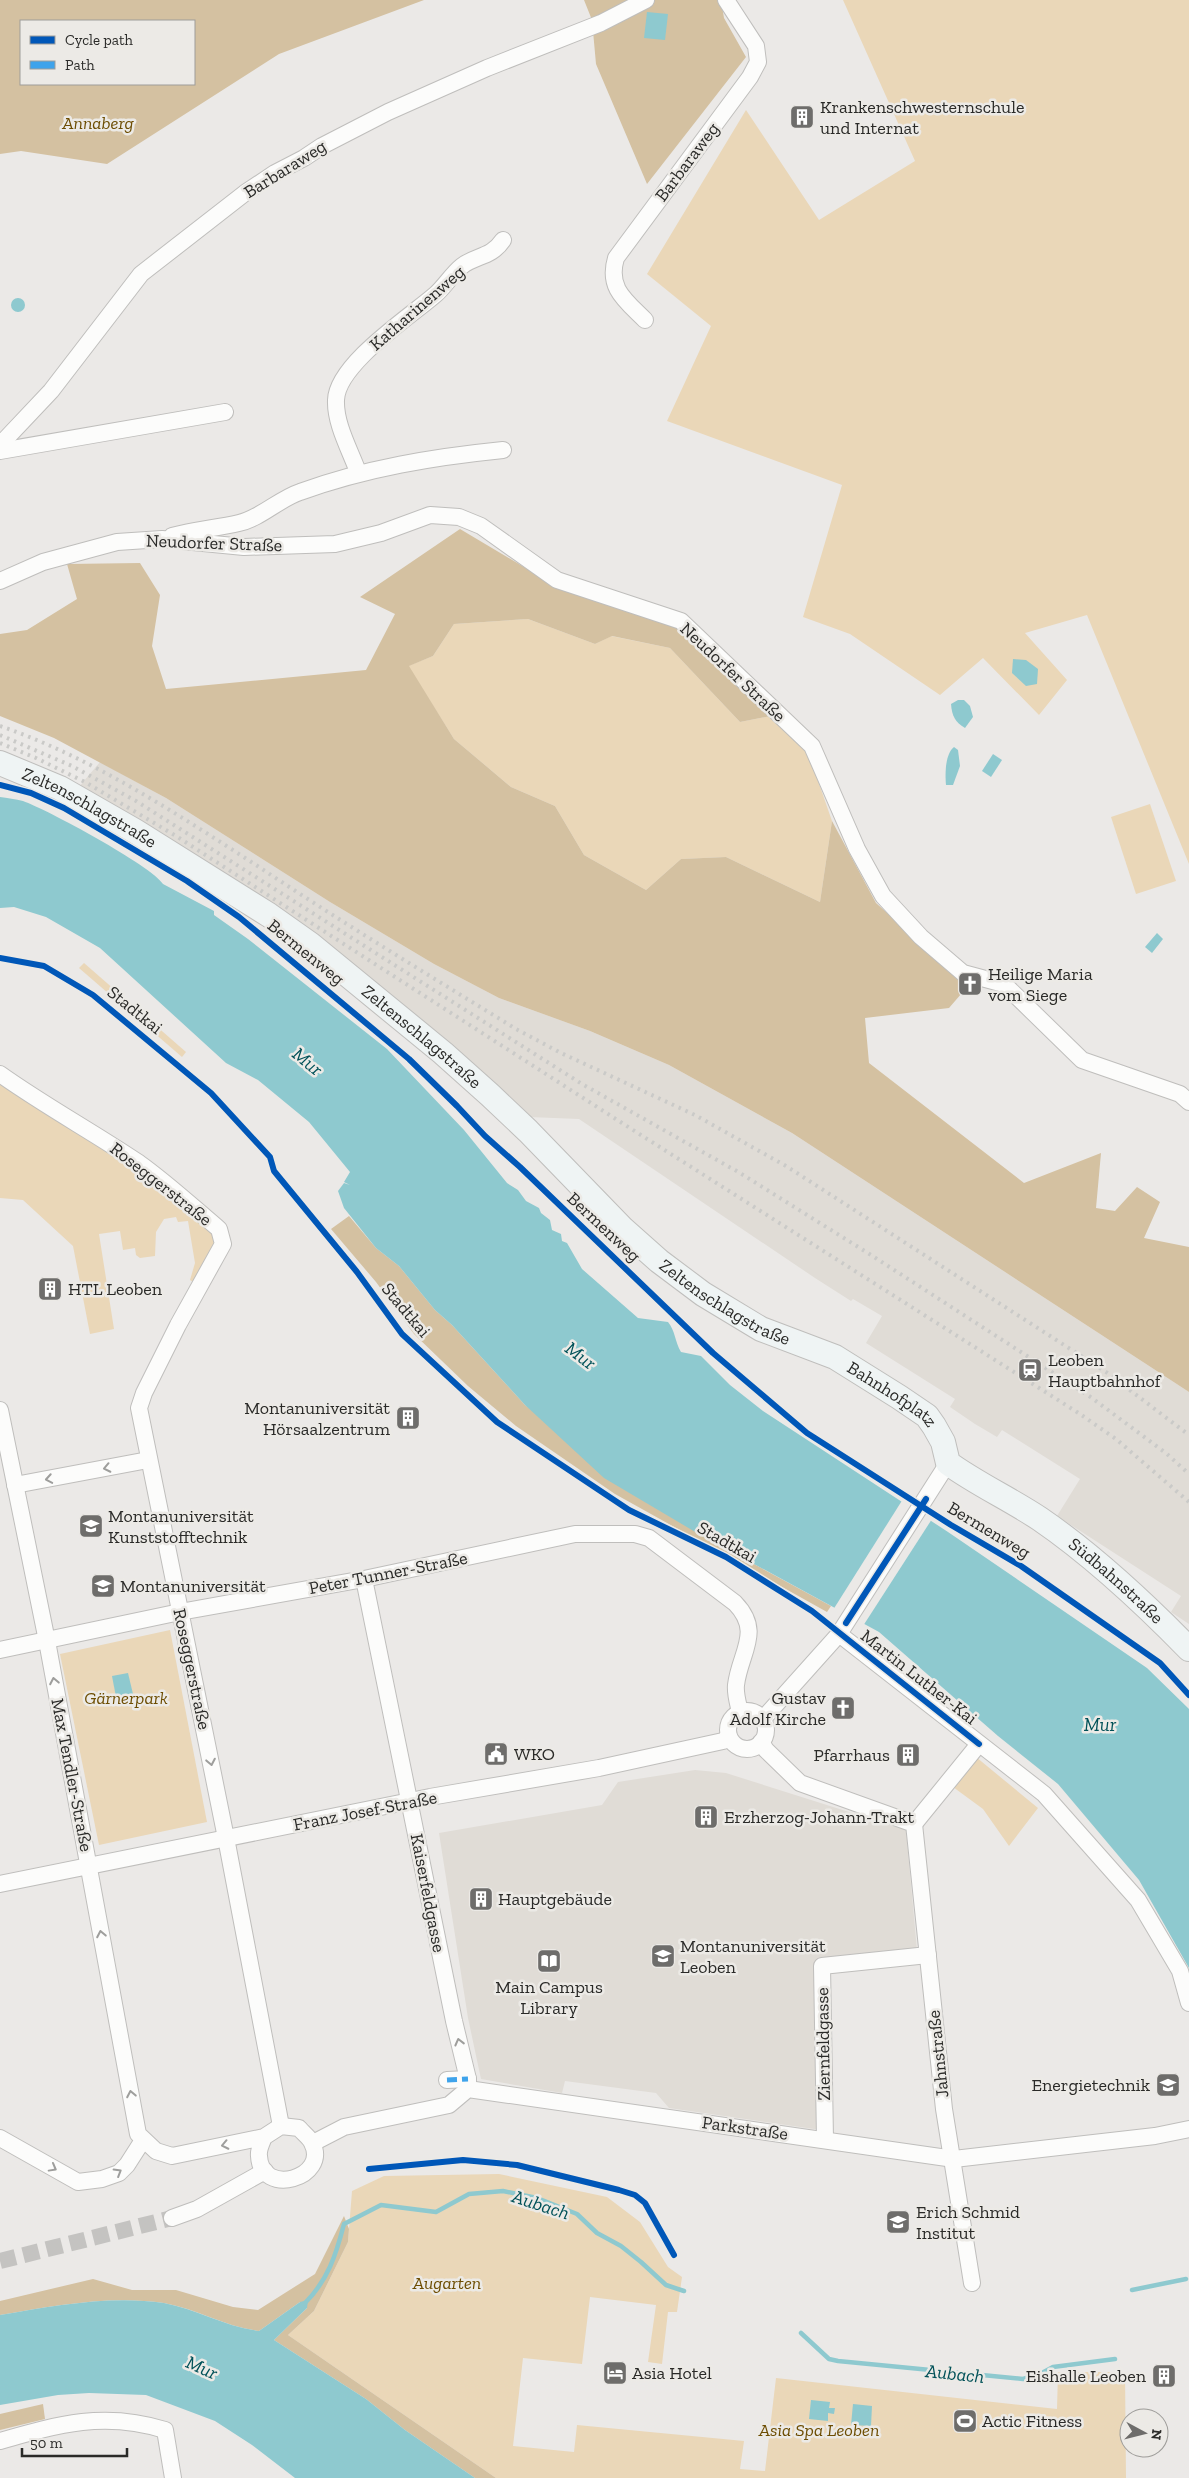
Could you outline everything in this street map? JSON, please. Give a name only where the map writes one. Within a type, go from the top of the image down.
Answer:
[{"type":"main road","name":"Zeltenschlagstraße","points":[[0,763],[60,788],[135,831],[269,915],[310,944],[443,1053],[490,1095],[528,1131],[623,1229],[659,1261],[703,1294],[761,1329],[812,1350]]},
{"type":"main road","name":"Bahnhofplatz","points":[[812,1350],[849,1365],[926,1416],[943,1442],[948,1463]]},
{"type":"main road","name":"Südbahnstraße","points":[[948,1463],[967,1477],[1038,1518],[1077,1546],[1141,1602],[1189,1649]]},
{"type":"street","name":"Barbaraweg","points":[[0,445],[51,391],[141,274],[245,193],[322,146],[388,112],[487,68],[601,23],[646,0]]},
{"type":"street","name":"Barbaraweg","points":[[645,320],[619,293],[612,273],[616,258],[750,77],[758,62],[756,46],[726,0]]},
{"type":"street","name":"Katharinenweg","points":[[358,472],[337,416],[336,398],[341,382],[376,340],[436,294],[463,265],[497,250],[503,240]]},
{"type":"street","points":[[0,451],[225,412]]},
{"type":"street","points":[[162,539],[194,530],[241,523],[297,493],[358,472],[450,456],[503,450]]},
{"type":"street","name":"Neudorfer Straße","points":[[0,581],[43,562],[117,542],[162,539],[244,547],[335,544],[381,533],[430,515],[459,518],[481,526],[557,580],[681,621],[812,746],[857,849],[883,896],[921,937],[963,973],[1004,984],[1082,1060],[1186,1096]]},
{"type":"street","name":"Roseggerstraße","points":[[0,1074],[40,1102],[85,1128],[139,1164],[219,1229],[223,1244],[201,1297],[140,1401],[140,1418],[226,1838],[281,2126]]},
{"type":"street","name":"Max Tendler-Straße","points":[[0,1410],[47,1641],[138,2134],[143,2140]]},
{"type":"street","points":[[15,1485],[148,1460]]},
{"type":"street","points":[[762,1720],[842,1628],[948,1463]]},
{"type":"street","name":"Peter Tunner-Straße","points":[[0,1650],[180,1612],[364,1580],[575,1534],[635,1534],[649,1538],[735,1603],[744,1612],[748,1622],[748,1640],[736,1685],[740,1712]]},
{"type":"street","name":"Kaiserfeldgasse","points":[[364,1580],[468,2084]]},
{"type":"street","name":"Martin Luther-Kai","points":[[842,1628],[979,1744],[1044,1794],[1138,1900],[1180,1971],[1189,2003]]},
{"type":"street","points":[[740,1712],[751,1712],[762,1720],[765,1732],[761,1742],[746,1749],[733,1743],[729,1737],[730,1722],[740,1712]]},
{"type":"street","name":"Franz Josef-Straße","points":[[0,1884],[410,1802],[599,1768],[686,1750],[723,1741],[729,1737]]},
{"type":"street","points":[[761,1742],[766,1750],[800,1782],[914,1824],[979,1744]]},
{"type":"street","name":"Jahnstraße","points":[[914,1824],[944,2109],[954,2159],[972,2283]]},
{"type":"street","name":"Ziernfeldgasse","points":[[825,2140],[822,1966],[928,1955]]},
{"type":"street","name":"Parkstraße","points":[[447,2080],[954,2159],[1155,2136],[1189,2129]]},
{"type":"street","points":[[313,2144],[344,2126],[425,2112],[449,2105],[468,2084]]},
{"type":"street","points":[[0,2138],[78,2182],[102,2179],[119,2173],[127,2165],[143,2140],[156,2151],[172,2156],[264,2137],[281,2126],[299,2128],[313,2144],[314,2155],[310,2168],[295,2180],[278,2180],[265,2171],[258,2156],[264,2137]]},
{"type":"street","points":[[172,2218],[197,2209],[265,2171]]},
{"type":"street","points":[[0,2441],[78,2422],[107,2420],[140,2422],[165,2430],[176,2477]]},
{"type":"shaded area","points":[[100,762],[166,798],[330,902],[434,964],[499,998],[590,1031],[669,1065],[792,1133],[1189,1392],[1189,1624],[1171,1612],[1181,1596],[1057,1516],[1080,1479],[1002,1430],[997,1437],[975,1424],[950,1407],[955,1399],[866,1343],[882,1316],[853,1299],[851,1301],[815,1278],[579,1119],[529,1117],[78,788]]},
{"type":"shaded area","name":"Montanuniversität Leoben","points":[[695,1770],[726,1773],[906,1830],[917,1950],[817,1962],[821,2130],[669,2108],[656,2093],[565,2081],[562,2093],[481,2079],[468,2018],[439,1833],[602,1805],[618,1782]]},
{"type":"green space","name":"Annaberg","points":[[0,0],[424,0],[279,54],[107,164],[21,151],[0,154]]},
{"type":"green space","points":[[584,0],[721,0],[724,18],[746,57],[647,184],[596,64],[592,20]]},
{"type":"green space","points":[[843,0],[1189,0],[1189,864],[1087,615],[1025,633],[1067,680],[1039,715],[983,658],[940,695],[850,634],[803,617],[842,485],[667,421],[711,326],[647,274],[746,110],[819,220],[915,161]]},
{"type":"green space","points":[[460,529],[556,586],[678,627],[771,716],[740,722],[670,648],[612,636],[595,644],[528,619],[454,624],[433,656],[409,666],[454,739],[511,787],[555,806],[584,855],[646,890],[681,859],[726,857],[820,902],[832,821],[876,903],[968,986],[949,1008],[865,1018],[869,1063],[1024,1183],[1101,1153],[1096,1208],[1115,1211],[1137,1187],[1160,1202],[1144,1238],[1189,1247],[1189,1392],[792,1133],[669,1065],[590,1031],[499,998],[434,964],[330,902],[166,798],[54,738],[0,716],[0,634],[27,630],[77,599],[67,564],[140,563],[160,595],[152,646],[166,689],[366,670],[395,614],[360,597]]},
{"type":"green space","points":[[528,619],[595,644],[611,636],[670,648],[740,722],[771,716],[808,752],[832,821],[820,902],[726,857],[681,859],[646,890],[584,855],[555,806],[511,787],[454,739],[408,666],[433,656],[454,624]]},
{"type":"green space","points":[[1150,804],[1176,881],[1136,894],[1111,817]]},
{"type":"green space","points":[[84,963],[186,1052],[182,1057],[79,968]]},
{"type":"green space","points":[[0,1074],[146,1168],[223,1244],[199,1286],[190,1280],[195,1263],[188,1221],[178,1222],[176,1217],[164,1219],[156,1232],[155,1256],[140,1258],[136,1255],[135,1248],[123,1250],[120,1231],[99,1234],[114,1329],[90,1334],[73,1246],[23,1200],[0,1198]]},
{"type":"green space","points":[[349,1216],[376,1248],[399,1266],[435,1310],[452,1325],[525,1405],[697,1533],[831,1606],[827,1612],[615,1494],[516,1426],[468,1386],[414,1334],[376,1282],[331,1229]]},
{"type":"green space","name":"Gärnerpark","points":[[170,1630],[207,1822],[99,1845],[60,1654]]},
{"type":"green space","points":[[976,1757],[1038,1808],[1009,1846],[983,1809],[953,1787]]},
{"type":"green space","name":"Augarten","points":[[499,2174],[607,2197],[640,2222],[668,2267],[682,2277],[677,2312],[668,2312],[662,2364],[648,2362],[656,2305],[590,2297],[582,2364],[523,2358],[513,2446],[574,2452],[577,2425],[744,2441],[740,2469],[765,2471],[776,2378],[1057,2409],[1058,2372],[1125,2372],[1125,2408],[1119,2408],[1119,2458],[1126,2458],[1126,2478],[496,2478],[288,2335],[314,2311],[348,2242],[352,2191],[384,2176]]},
{"type":"green space","points":[[344,2216],[349,2229],[348,2242],[314,2311],[288,2335],[496,2478],[475,2478],[405,2430],[366,2399],[274,2340],[307,2308],[300,2302],[259,2331],[235,2326],[188,2309],[164,2303],[144,2301],[102,2301],[0,2315],[0,2301],[93,2279],[132,2290],[176,2290],[233,2307],[258,2310],[315,2274]]},
{"type":"green space","points":[[43,2404],[45,2419],[0,2430],[0,2414]]},
{"type":"water","points":[[647,12],[668,14],[665,40],[644,38]]},
{"type":"water","points":[[15,298],[21,298],[25,305],[21,312],[15,312],[11,308],[11,302]]},
{"type":"water","points":[[1013,659],[1026,660],[1038,669],[1037,684],[1026,686],[1012,673]]},
{"type":"water","points":[[958,700],[964,700],[970,706],[973,717],[965,728],[956,721],[952,712],[951,704]]},
{"type":"water","points":[[954,747],[958,750],[960,766],[953,785],[946,785],[947,759]]},
{"type":"water","points":[[993,754],[1002,760],[991,777],[982,771]]},
{"type":"water","points":[[0,797],[23,801],[75,826],[140,865],[163,884],[214,911],[214,915],[248,939],[387,1049],[464,1130],[507,1183],[518,1190],[526,1201],[539,1208],[541,1213],[550,1220],[552,1230],[561,1234],[562,1241],[567,1243],[582,1269],[638,1318],[668,1322],[681,1352],[701,1356],[730,1385],[763,1411],[948,1532],[1147,1668],[1189,1709],[1189,1968],[1139,1880],[1058,1784],[998,1736],[879,1632],[697,1533],[604,1478],[525,1405],[452,1325],[435,1310],[399,1266],[376,1248],[344,1208],[338,1191],[344,1183],[350,1185],[344,1182],[350,1172],[309,1122],[258,1080],[226,1063],[100,948],[46,917],[14,907],[0,908]]},
{"type":"water","points":[[1157,933],[1163,939],[1152,953],[1145,947]]},
{"type":"water","points":[[128,1673],[133,1694],[116,1697],[112,1676]]},
{"type":"water","name":"Mur","points":[[308,2300],[307,2308],[274,2340],[366,2399],[405,2430],[475,2478],[295,2478],[252,2445],[215,2421],[146,2395],[89,2393],[58,2395],[0,2405],[0,2315],[102,2301],[144,2301],[164,2303],[188,2309],[235,2326],[259,2331],[300,2302]]},
{"type":"water","points":[[811,2400],[830,2402],[829,2408],[835,2408],[834,2414],[828,2413],[828,2421],[809,2419]]},
{"type":"water","points":[[853,2404],[872,2406],[871,2426],[851,2425]]},
{"type":"pier","points":[[903,1499],[932,1519],[863,1626],[833,1610]]},
{"type":"waterway","name":"Aubach","points":[[305,2303],[320,2285],[330,2266],[344,2224],[381,2205],[436,2212],[469,2194],[503,2191],[537,2198],[577,2214],[597,2233],[621,2246],[666,2285],[684,2291]]},
{"type":"waterway","name":"Aubach","points":[[1132,2290],[1186,2279]]},
{"type":"waterway","name":"Aubach","points":[[801,2333],[829,2359],[838,2361],[1023,2379],[1040,2374],[1053,2367],[1115,2359]]},
{"type":"tunnel","points":[[0,2261],[172,2218]]},
{"type":"railway","points":[[0,726],[68,754],[134,789],[516,1029],[561,1053],[695,1115],[786,1166],[1106,1372],[1189,1435]]},
{"type":"railway","points":[[0,735],[72,766],[136,801],[582,1084],[740,1173],[1092,1398],[1167,1454],[1189,1474]]},
{"type":"railway","points":[[0,743],[85,782],[176,836],[622,1123],[1080,1414],[1116,1439],[1189,1502]]},
{"type":"marked path","points":[[447,2080],[468,2079]]},
{"type":"cycle path","name":"Bermenweg","points":[[0,785],[31,793],[64,808],[187,881],[239,917],[409,1059],[485,1136],[520,1167],[713,1353],[807,1433],[951,1525],[1021,1566],[1160,1663],[1189,1695]]},
{"type":"cycle path","name":"Stadtkai","points":[[0,958],[44,966],[93,995],[211,1093],[270,1157],[274,1171],[357,1272],[402,1334],[497,1422],[629,1510],[726,1557],[812,1611],[979,1744]]},
{"type":"cycle path","points":[[846,1623],[926,1499]]},
{"type":"cycle path","points":[[369,2169],[463,2160],[517,2165],[619,2190],[635,2195],[645,2203],[674,2255]]},
{"type":"place","name":"Krankenschwesternschule und Internat","points":[[802,117]]},
{"type":"place","name":"Heilige Maria vom Siege","points":[[970,984]]},
{"type":"place","name":"HTL Leoben","points":[[50,1289]]},
{"type":"place","name":"Leoben Hauptbahnhof","points":[[1030,1370]]},
{"type":"place","name":"Montanuniversität Hörsaalzentrum","points":[[408,1418]]},
{"type":"place","name":"Montanuniversität Kunststofftechnik","points":[[91,1526]]},
{"type":"place","name":"Montanuniversität","points":[[103,1586]]},
{"type":"place","name":"Gustav Adolf Kirche","points":[[843,1708]]},
{"type":"place","name":"WKO","points":[[496,1754]]},
{"type":"place","name":"Pfarrhaus","points":[[908,1755]]},
{"type":"place","name":"Erzherzog-Johann-Trakt","points":[[706,1817]]},
{"type":"place","name":"Hauptgebäude","points":[[481,1899]]},
{"type":"place","name":"Montanuniversität Leoben","points":[[663,1956]]},
{"type":"place","name":"Main Campus Library","points":[[549,1961]]},
{"type":"place","name":"Energietechnik","points":[[1168,2085]]},
{"type":"place","name":"Erich Schmid Institut","points":[[898,2222]]},
{"type":"place","name":"Asia Hotel","points":[[615,2373]]},
{"type":"place","name":"Eishalle Leoben","points":[[1164,2376]]},
{"type":"place","name":"Actic Fitness","points":[[965,2421]]},
{"type":"park label","name":"Asia Spa Leoben","points":[[819,2430]]}]
